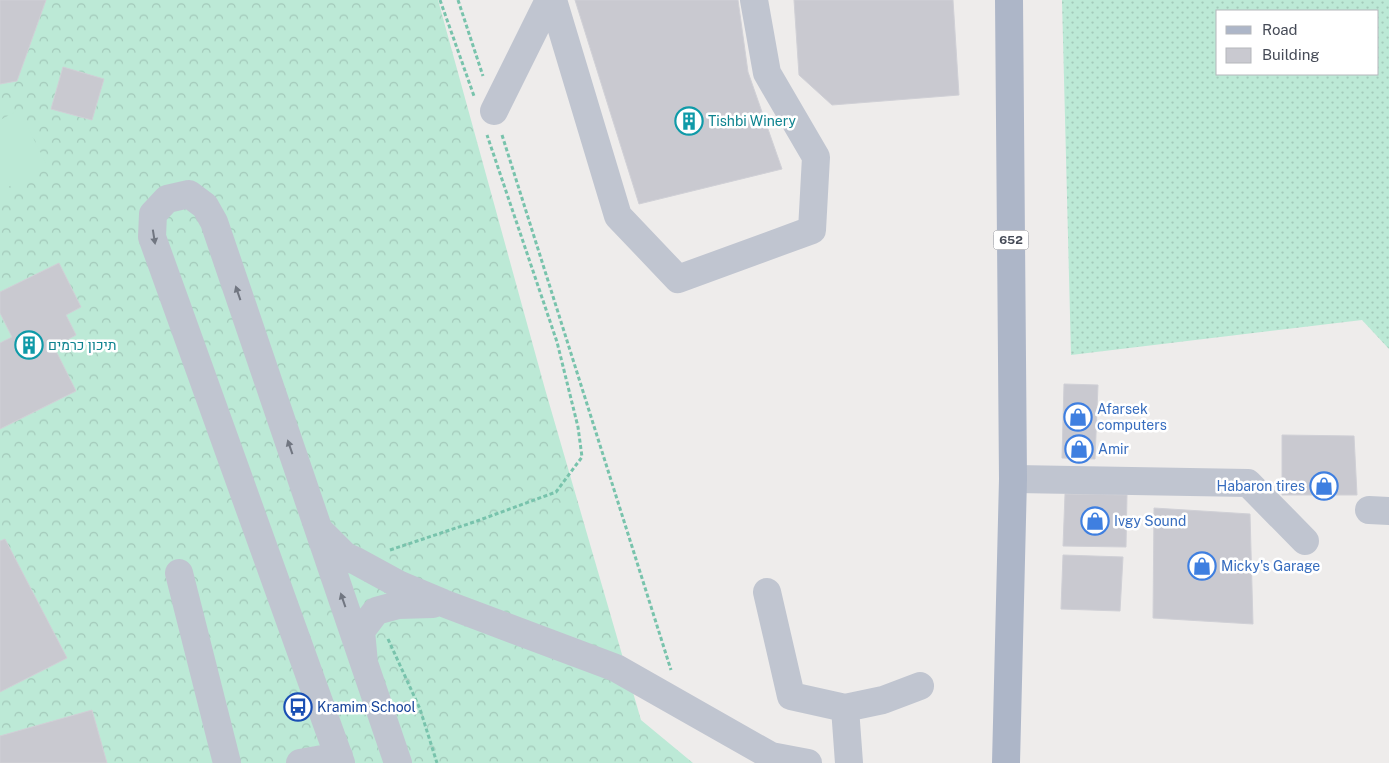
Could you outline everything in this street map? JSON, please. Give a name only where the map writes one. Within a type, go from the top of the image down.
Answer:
[{"type":"main road","name":"652","points":[[1006,763],[1013,479],[1009,0]]},
{"type":"lane","points":[[485,114],[549,0]]},
{"type":"lane","points":[[553,0],[618,216],[678,279],[812,230],[816,157],[766,73],[754,0]]},
{"type":"lane","points":[[300,763],[340,759],[152,237],[153,214],[167,199],[189,194],[205,206],[214,222],[398,763]]},
{"type":"lane","points":[[1013,479],[1248,483],[1305,541]]},
{"type":"lane","points":[[319,530],[345,556],[400,585],[443,604],[616,668],[772,756],[808,763]]},
{"type":"lane","points":[[179,572],[227,763]]},
{"type":"lane","points":[[767,592],[791,696],[845,708],[883,700],[920,686]]},
{"type":"lane","points":[[364,663],[360,631],[376,611],[398,605],[443,604]]},
{"type":"lane","points":[[845,708],[849,763]]},
{"type":"path","points":[[440,0],[485,114],[682,706]]},
{"type":"path","points":[[356,561],[477,521],[556,492],[582,457],[578,427],[557,342],[485,114],[458,0]]},
{"type":"path","points":[[376,611],[420,709],[436,763]]},
{"type":"green space","points":[[0,0],[438,0],[545,389],[641,720],[693,763],[0,763]]},
{"type":"green space","points":[[1062,0],[1389,0],[1389,349],[1362,320],[1071,355]]},
{"type":"green space","points":[[19,110],[48,167],[0,191],[0,120]]},
{"type":"building","points":[[0,0],[46,0],[17,81],[0,84]]},
{"type":"building","name":"Tishbi Winery","points":[[575,0],[738,0],[748,72],[782,169],[639,204]]},
{"type":"building","name":"Tishbi Winery","points":[[794,0],[953,0],[959,95],[832,105],[799,75]]},
{"type":"building","points":[[63,67],[104,79],[92,120],[51,109]]},
{"type":"building","name":"תיכון כרמים","points":[[59,263],[81,307],[66,315],[76,335],[54,347],[76,391],[0,429],[0,343],[12,337],[0,313],[0,292]]},
{"type":"building","points":[[1064,384],[1098,385],[1095,459],[1062,458]]},
{"type":"building","points":[[1282,435],[1354,436],[1357,495],[1282,495]]},
{"type":"building","name":"Ivgy Sound","points":[[1065,494],[1127,495],[1126,547],[1063,546]]},
{"type":"building","name":"Micky's Garage","points":[[1154,508],[1250,514],[1253,624],[1153,618]]},
{"type":"building","points":[[5,539],[67,658],[0,692],[0,541]]},
{"type":"building","points":[[1063,555],[1123,557],[1120,611],[1061,609]]},
{"type":"building","points":[[92,710],[107,763],[0,763],[0,736]]},
{"type":"place","name":"Tishbi Winery","points":[[689,121]]},
{"type":"place","name":"תיכון כרמים","points":[[29,345]]},
{"type":"place","name":"Afarsek computers","points":[[1078,417]]},
{"type":"place","name":"Amir","points":[[1079,449]]},
{"type":"place","name":"Habaron tires","points":[[1324,486]]},
{"type":"place","name":"Ivgy Sound","points":[[1095,521]]},
{"type":"place","name":"Micky's Garage","points":[[1202,566]]},
{"type":"place","name":"Kramim School","points":[[298,707]]}]
